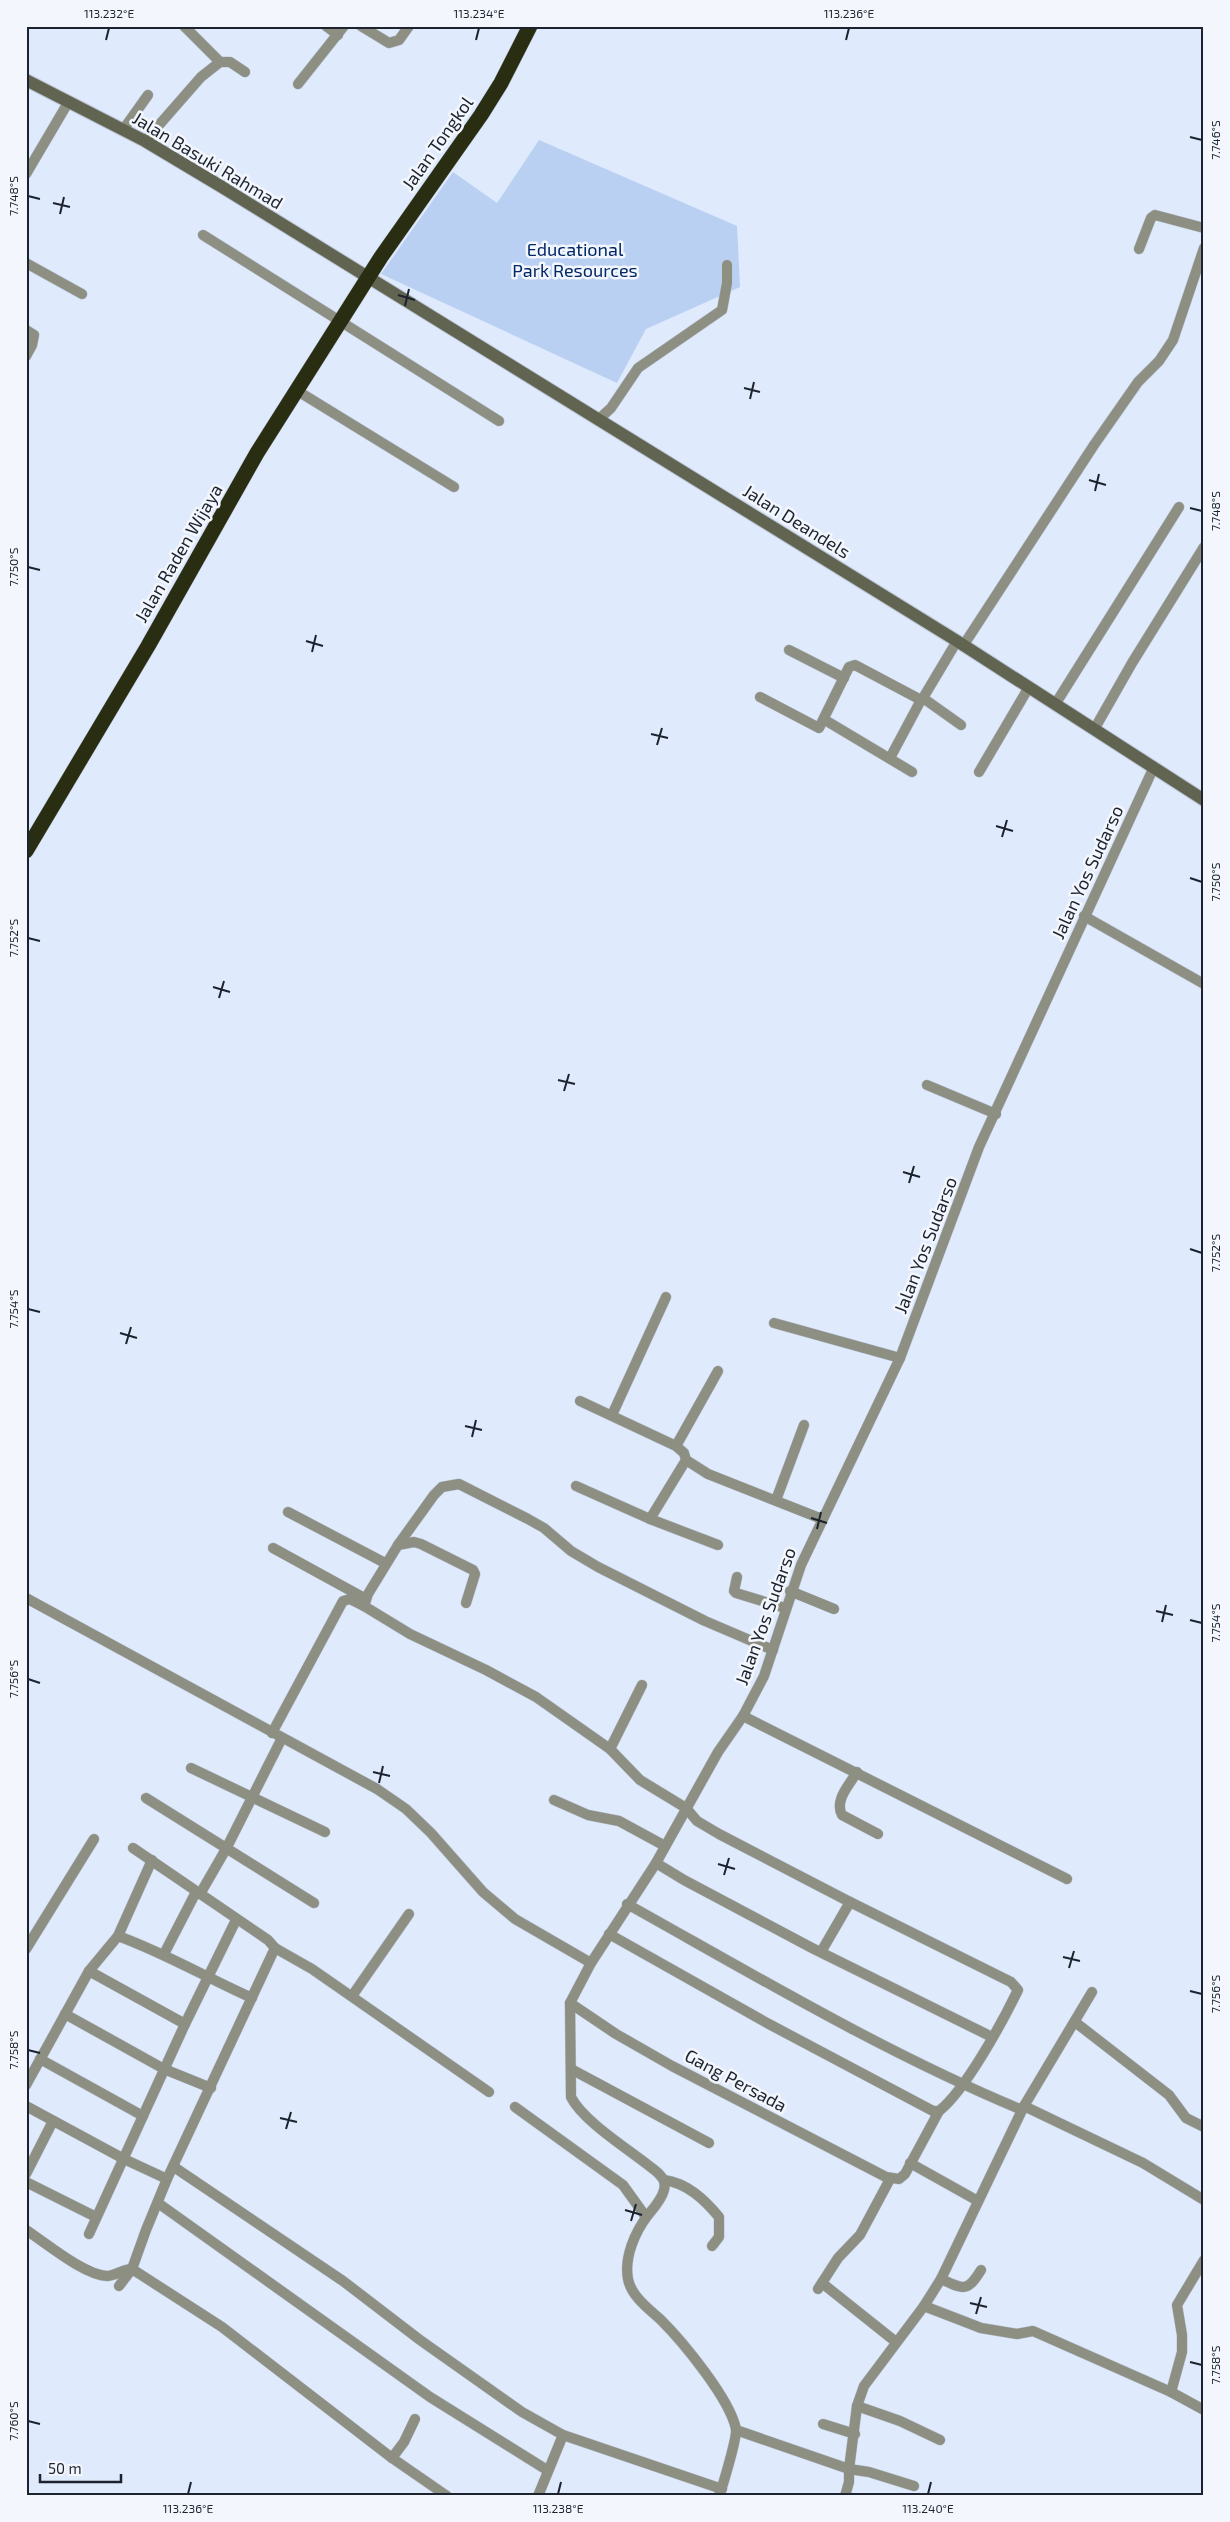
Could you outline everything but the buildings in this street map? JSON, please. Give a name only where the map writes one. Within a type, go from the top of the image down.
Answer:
[{"type":"highway","name":"Jalan Tongkol","points":[[368,277],[422,196],[481,115],[501,83],[530,26]]},
{"type":"highway","name":"Jalan Raden Wijaya","points":[[26,851],[148,646],[257,453],[368,277]]},
{"type":"street","points":[[184,26],[220,62]]},
{"type":"street","points":[[326,26],[338,36]]},
{"type":"street","points":[[298,84],[338,36],[344,26]]},
{"type":"street","points":[[361,26],[389,43],[398,40],[409,26]]},
{"type":"street","points":[[145,141],[201,77],[220,62],[230,62],[245,72]]},
{"type":"street","name":"Jalan Basuki Rahmad","points":[[26,80],[145,141],[368,277]]},
{"type":"street","points":[[123,130],[148,95]]},
{"type":"street","points":[[27,172],[69,101]]},
{"type":"street","points":[[1139,248],[1151,218],[1155,215],[1204,228]]},
{"type":"street","points":[[204,235],[499,421]]},
{"type":"street","points":[[890,758],[922,699],[1138,382],[1159,361],[1173,340],[1204,248]]},
{"type":"street","points":[[26,263],[82,294]]},
{"type":"street","points":[[601,421],[638,368],[722,310],[727,283],[727,265]]},
{"type":"street","name":"Jalan Deandels","points":[[368,277],[1029,686],[1095,728],[1153,769],[1204,800]]},
{"type":"street","points":[[26,330],[34,335],[34,340],[26,356]]},
{"type":"street","points":[[296,390],[454,487]]},
{"type":"street","points":[[1056,703],[1179,507]]},
{"type":"street","points":[[1095,728],[1204,547]]},
{"type":"street","points":[[789,650],[844,678]]},
{"type":"street","points":[[760,697],[815,728],[821,727],[849,667],[855,665],[922,699],[961,725]]},
{"type":"street","points":[[979,772],[1029,686]]},
{"type":"street","points":[[825,720],[912,772]]},
{"type":"street","name":"Jalan Yos Sudarso","points":[[664,2180],[658,2172],[586,2117],[571,2097],[570,2003],[591,1963],[627,1904],[656,1862],[718,1752],[743,1716],[764,1676],[790,1591],[822,1519],[900,1358],[980,1147],[1084,916],[1153,769]]},
{"type":"street","points":[[1084,916],[1204,984]]},
{"type":"street","points":[[927,1085],[996,1114]]},
{"type":"street","points":[[612,1415],[666,1297]]},
{"type":"street","points":[[774,1323],[900,1358]]},
{"type":"street","points":[[676,1446],[718,1371]]},
{"type":"street","points":[[580,1401],[676,1446],[684,1453],[686,1460],[708,1474],[822,1519]]},
{"type":"street","points":[[776,1500],[804,1425]]},
{"type":"street","points":[[650,1519],[686,1460]]},
{"type":"street","points":[[365,1602],[385,1564],[434,1495],[442,1487],[459,1484],[528,1519],[571,1551],[598,1567],[705,1621],[773,1650]]},
{"type":"street","points":[[576,1486],[650,1519],[718,1545]]},
{"type":"street","points":[[288,1512],[385,1564]]},
{"type":"street","points":[[398,1545],[414,1542],[421,1544],[473,1570],[475,1574],[466,1603]]},
{"type":"street","points":[[273,1548],[365,1602],[410,1634],[536,1697],[610,1749],[640,1780],[686,1808],[697,1820],[720,1834],[846,1900],[1016,1985],[1018,1990],[992,2037],[962,2085],[939,2112],[905,2174],[899,2179],[890,2178],[860,2235],[838,2258],[820,2286],[896,2342]]},
{"type":"street","points":[[737,1577],[734,1591],[736,1593],[785,1608]]},
{"type":"street","points":[[790,1591],[834,1609]]},
{"type":"street","points":[[26,1598],[377,1789],[406,1809],[431,1833],[483,1892],[515,1919],[591,1963]]},
{"type":"street","points":[[272,1733],[343,1601],[350,1599],[365,1602]]},
{"type":"street","points":[[610,1749],[642,1685]]},
{"type":"street","points":[[743,1716],[1067,1879]]},
{"type":"street","points":[[164,1954],[198,1893],[226,1849],[282,1738]]},
{"type":"street","points":[[191,1768],[325,1832]]},
{"type":"street","points":[[857,1772],[840,1801],[840,1811],[842,1814],[878,1834]]},
{"type":"street","points":[[146,1798],[314,1903]]},
{"type":"street","points":[[554,1800],[588,1815],[620,1821],[665,1846]]},
{"type":"street","points":[[26,1950],[94,1839]]},
{"type":"street","points":[[133,1848],[268,1940],[275,1948],[312,1969],[489,2092]]},
{"type":"street","points":[[26,2085],[89,1971],[118,1936],[152,1860]]},
{"type":"street","points":[[656,1862],[684,1880],[817,1950],[992,2037]]},
{"type":"street","points":[[817,1950],[846,1900]]},
{"type":"street","points":[[627,1904],[792,1996],[962,2085],[1023,2108],[1132,2157],[1204,2200]]},
{"type":"street","points":[[352,1996],[409,1914]]},
{"type":"street","points":[[89,2234],[185,2024],[236,1920]]},
{"type":"street","points":[[609,1934],[767,2023],[926,2108],[939,2112]]},
{"type":"street","points":[[118,1936],[164,1954],[208,1978],[252,1998]]},
{"type":"street","points":[[119,2286],[132,2269],[167,2178],[174,2167],[275,1948]]},
{"type":"street","points":[[89,1971],[185,2024]]},
{"type":"street","points":[[845,2496],[849,2482],[857,2406],[868,2379],[924,2306],[941,2279],[1023,2108],[1092,1992]]},
{"type":"street","name":"Gang Persada","points":[[570,2003],[616,2034],[672,2066],[890,2178]]},
{"type":"street","points":[[65,2014],[164,2069],[211,2088]]},
{"type":"street","points":[[1075,2022],[1172,2098],[1186,2118],[1204,2126]]},
{"type":"street","points":[[40,2059],[144,2116]]},
{"type":"street","points":[[570,2069],[709,2143]]},
{"type":"street","points":[[26,2106],[124,2160],[167,2178]]},
{"type":"street","points":[[514,2107],[623,2185],[646,2217]]},
{"type":"street","points":[[26,2174],[53,2121]]},
{"type":"street","points":[[910,2163],[978,2201]]},
{"type":"street","points":[[174,2167],[342,2281],[420,2340],[522,2412],[563,2435],[720,2492],[736,2430],[719,2394],[685,2345],[639,2300],[628,2279],[628,2256],[632,2243],[664,2190],[664,2180],[679,2182],[695,2193],[718,2217],[719,2237],[712,2246]]},
{"type":"street","points":[[26,2182],[96,2217]]},
{"type":"street","points":[[158,2203],[430,2397],[547,2470]]},
{"type":"street","points":[[26,2230],[84,2268],[100,2274],[109,2276],[121,2270],[132,2269],[222,2327],[392,2458],[447,2496]]},
{"type":"street","points":[[1171,2392],[1182,2352],[1182,2335],[1177,2305],[1204,2260]]},
{"type":"street","points":[[941,2279],[961,2288],[966,2287],[972,2284],[981,2270]]},
{"type":"street","points":[[924,2306],[981,2328],[1013,2333],[1037,2332],[1171,2392],[1204,2410]]},
{"type":"street","points":[[857,2406],[900,2421],[940,2440]]},
{"type":"street","points":[[392,2458],[404,2442],[414,2419]]},
{"type":"street","points":[[823,2424],[855,2434]]},
{"type":"street","points":[[736,2430],[849,2469],[869,2472],[914,2486]]},
{"type":"street","points":[[538,2496],[547,2470],[563,2435]]},
{"type":"green space","name":"Educational Park Resources","points":[[539,140],[737,226],[740,287],[646,329],[617,383],[381,274],[453,172],[497,203]]}]
